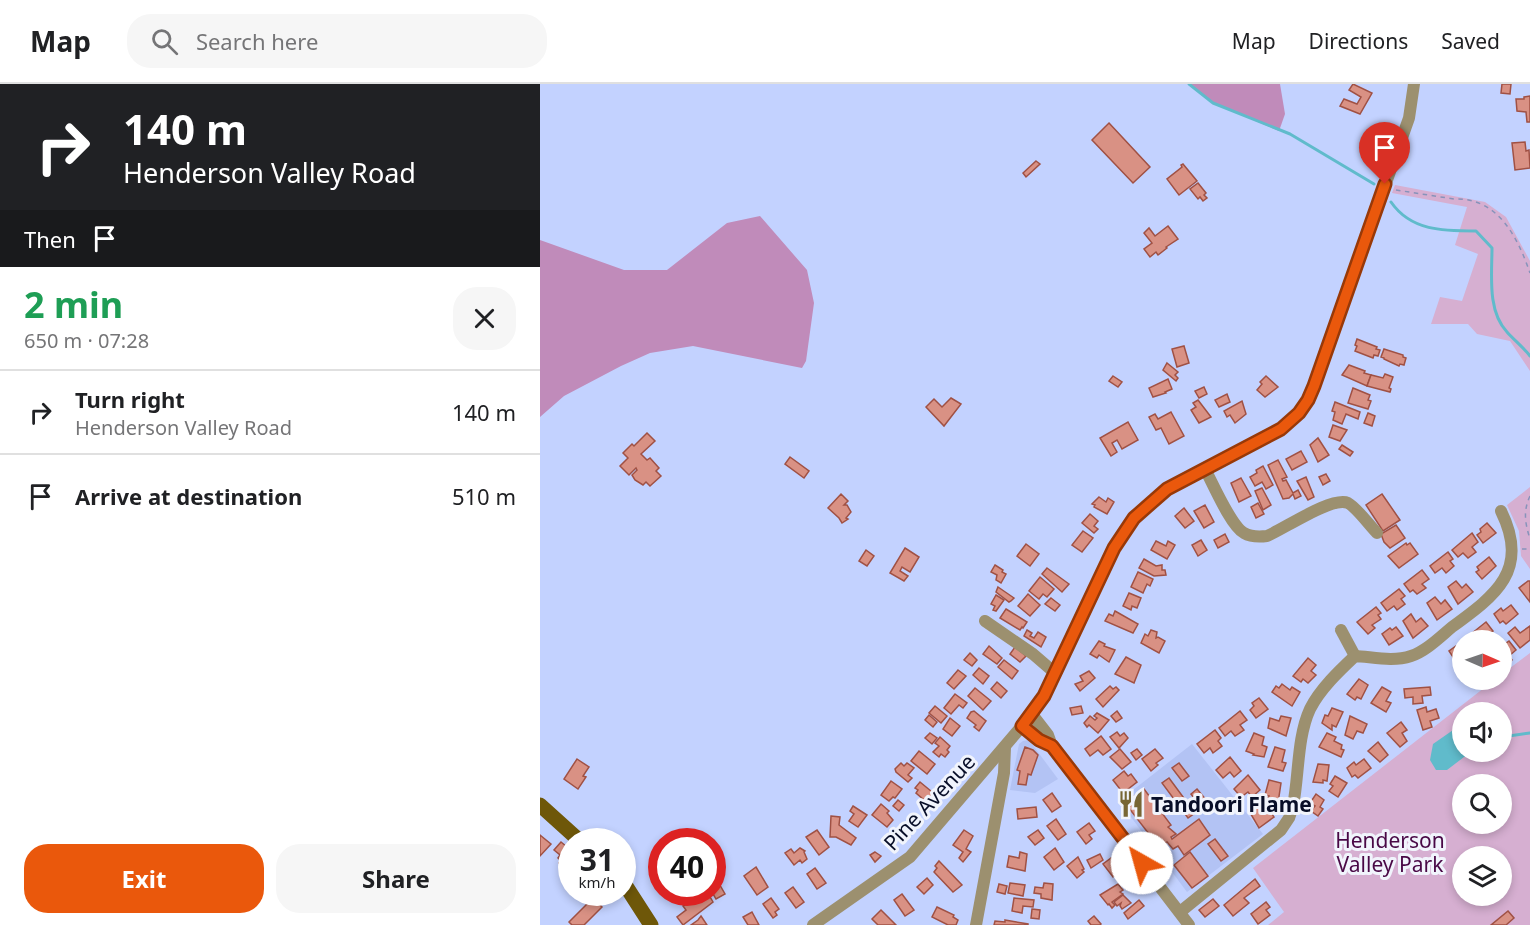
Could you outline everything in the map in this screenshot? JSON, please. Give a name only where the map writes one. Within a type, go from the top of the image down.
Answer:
[{"type":"main road","points":[[540,805],[565,828]]},
{"type":"main road","points":[[636,902],[651,925]]},
{"type":"street","name":"Pine Avenue","points":[[813,925],[910,857],[1022,726],[1044,696],[1114,548],[1134,518],[1167,489],[1281,429],[1299,413],[1308,400],[1409,118],[1414,84]]},
{"type":"street","points":[[1205,469],[1236,526],[1244,533],[1258,537],[1267,536],[1327,505],[1341,502],[1349,504],[1377,533]]},
{"type":"street","points":[[1180,912],[1281,830],[1293,806],[1304,727],[1310,710],[1326,687],[1355,656],[1398,658],[1419,653],[1489,600],[1501,587],[1512,560],[1512,538],[1501,511]]},
{"type":"street","points":[[985,621],[1033,654],[1055,673]]},
{"type":"street","points":[[1341,630],[1355,656]]},
{"type":"street","points":[[1031,713],[1048,735],[1052,746],[1189,925]]},
{"type":"street","points":[[1022,726],[1039,740],[1052,746]]},
{"type":"street","points":[[976,925],[1004,774],[1005,747]]},
{"type":"street","points":[[987,768],[996,778],[996,812]]},
{"type":"path","points":[[1391,188],[1454,200],[1462,199],[1487,208],[1504,219],[1530,273]]},
{"type":"path","points":[[1530,496],[1524,519],[1530,539]]},
{"type":"path","points":[[1517,550],[1530,549]]},
{"type":"shaded area","points":[[1189,84],[1280,84],[1285,114],[1279,131],[1213,103]]},
{"type":"shaded area","points":[[760,216],[807,270],[814,303],[806,361],[802,368],[693,346],[650,353],[564,396],[540,417],[540,240],[624,270],[667,270],[727,223]]},
{"type":"shaded area","points":[[1452,731],[1452,762],[1457,762],[1447,770],[1436,770],[1430,760],[1433,744]]},
{"type":"shaded area","points":[[1029,740],[1058,779],[1035,793],[1010,790],[1019,744]]},
{"type":"shaded area","points":[[1192,744],[1263,834],[1187,892],[1119,801]]},
{"type":"green space","points":[[1395,185],[1485,202],[1506,217],[1530,261],[1530,371],[1510,341],[1477,334],[1468,324],[1431,324],[1440,297],[1462,301],[1478,254],[1455,245],[1467,207],[1392,193]]},
{"type":"green space","points":[[1530,487],[1530,569],[1521,556],[1519,531],[1507,505]]},
{"type":"green space","name":"Henderson Valley Park","points":[[1530,653],[1530,925],[1268,925],[1284,912],[1253,868],[1452,713],[1452,762],[1512,762],[1512,702],[1466,702],[1481,690],[1512,690],[1512,666]]},
{"type":"building","points":[[1353,84],[1372,93],[1360,114],[1340,106],[1344,99],[1357,104],[1361,97],[1349,90]]},
{"type":"building","points":[[1502,84],[1511,84],[1510,94],[1501,93]]},
{"type":"building","points":[[1530,96],[1530,122],[1527,122],[1526,112],[1517,111],[1516,99]]},
{"type":"building","points":[[1109,123],[1150,167],[1133,183],[1092,140]]},
{"type":"building","points":[[1525,142],[1526,151],[1529,150],[1530,168],[1515,170],[1512,143]]},
{"type":"building","points":[[1036,161],[1040,164],[1026,177],[1023,173]]},
{"type":"building","points":[[1183,164],[1197,181],[1179,195],[1167,179]]},
{"type":"building","points":[[1198,183],[1206,193],[1204,195],[1207,198],[1203,201],[1200,197],[1198,199],[1190,189]]},
{"type":"building","points":[[1168,226],[1178,239],[1158,255],[1156,252],[1150,257],[1144,249],[1152,243],[1144,233],[1149,228],[1155,236]]},
{"type":"building","points":[[1357,339],[1377,347],[1376,349],[1380,350],[1378,356],[1374,355],[1373,358],[1355,351]]},
{"type":"building","points":[[1184,346],[1189,363],[1177,367],[1172,349]]},
{"type":"building","points":[[1384,349],[1403,355],[1406,358],[1404,365],[1399,366],[1381,357]]},
{"type":"building","points":[[1167,363],[1178,372],[1175,375],[1178,378],[1176,381],[1163,370]]},
{"type":"building","points":[[1349,365],[1371,375],[1367,386],[1342,375]]},
{"type":"building","points":[[1385,374],[1393,377],[1390,392],[1367,386],[1371,375],[1383,378]]},
{"type":"building","points":[[1113,376],[1122,382],[1118,387],[1109,381]]},
{"type":"building","points":[[1266,376],[1278,387],[1265,397],[1257,390],[1262,384],[1260,382]]},
{"type":"building","points":[[1168,379],[1172,389],[1153,397],[1149,388]]},
{"type":"building","points":[[1204,387],[1207,394],[1199,398],[1195,391]]},
{"type":"building","points":[[1353,388],[1370,395],[1368,400],[1371,401],[1368,409],[1348,403]]},
{"type":"building","points":[[1227,394],[1230,402],[1219,407],[1215,400]]},
{"type":"building","points":[[951,398],[961,404],[944,426],[926,407],[934,399],[942,407]]},
{"type":"building","points":[[1198,400],[1211,417],[1199,423],[1191,410],[1196,407],[1193,403]]},
{"type":"building","points":[[1242,401],[1246,414],[1235,423],[1230,415],[1227,417],[1224,411]]},
{"type":"building","points":[[1335,402],[1360,412],[1358,419],[1346,414],[1342,424],[1333,420],[1335,412],[1332,411]]},
{"type":"building","points":[[1171,412],[1184,436],[1169,444],[1161,428],[1156,430],[1149,417],[1155,414],[1158,419]]},
{"type":"building","points":[[1368,413],[1375,416],[1372,426],[1364,423]]},
{"type":"building","points":[[1128,422],[1138,440],[1122,449],[1117,440],[1112,443],[1117,452],[1111,456],[1100,438]]},
{"type":"building","points":[[1333,425],[1347,430],[1340,441],[1329,437]]},
{"type":"building","points":[[647,433],[655,441],[641,454],[647,460],[650,458],[659,468],[656,471],[661,476],[650,486],[646,482],[643,485],[635,480],[632,475],[637,470],[636,468],[629,475],[620,466],[628,458],[623,453]]},
{"type":"building","points":[[1318,438],[1329,455],[1318,462],[1310,445]]},
{"type":"building","points":[[1342,445],[1353,452],[1350,456],[1339,449]]},
{"type":"building","points":[[1301,451],[1307,462],[1292,470],[1286,459]]},
{"type":"building","points":[[790,457],[809,471],[804,478],[785,464]]},
{"type":"building","points":[[1278,460],[1287,477],[1282,479],[1283,481],[1286,480],[1293,493],[1298,490],[1301,496],[1295,499],[1293,494],[1283,499],[1268,465]]},
{"type":"building","points":[[1263,466],[1273,485],[1266,489],[1262,482],[1255,486],[1250,477]]},
{"type":"building","points":[[1326,474],[1330,481],[1323,485],[1319,477]]},
{"type":"building","points":[[1306,477],[1314,497],[1308,500],[1297,481]]},
{"type":"building","points":[[1241,478],[1251,496],[1239,502],[1231,483]]},
{"type":"building","points":[[1262,488],[1271,505],[1263,510],[1255,491]]},
{"type":"building","points":[[841,494],[848,501],[844,505],[847,505],[851,512],[846,518],[848,519],[842,523],[828,508]]},
{"type":"building","points":[[1382,494],[1400,520],[1383,531],[1366,505]]},
{"type":"building","points":[[1099,497],[1106,502],[1108,498],[1114,502],[1107,514],[1092,504]]},
{"type":"building","points":[[1258,503],[1264,514],[1256,518],[1251,507]]},
{"type":"building","points":[[1205,505],[1214,522],[1204,528],[1194,511]]},
{"type":"building","points":[[1184,508],[1194,521],[1185,528],[1175,516]]},
{"type":"building","points":[[1090,514],[1098,521],[1094,526],[1098,529],[1094,533],[1082,523]]},
{"type":"building","points":[[1487,523],[1496,533],[1483,543],[1477,535]]},
{"type":"building","points":[[1396,525],[1405,538],[1390,548],[1384,542],[1381,534]]},
{"type":"building","points":[[1083,531],[1093,538],[1082,552],[1072,545]]},
{"type":"building","points":[[1472,533],[1478,542],[1472,547],[1476,552],[1468,558],[1463,553],[1458,557],[1452,550]]},
{"type":"building","points":[[1225,534],[1229,542],[1218,548],[1214,540]]},
{"type":"building","points":[[1201,540],[1207,550],[1198,556],[1192,545]]},
{"type":"building","points":[[1156,541],[1166,546],[1168,541],[1175,545],[1167,559],[1151,550]]},
{"type":"building","points":[[1406,543],[1407,545],[1410,543],[1418,554],[1399,568],[1388,556]]},
{"type":"building","points":[[1026,544],[1039,554],[1030,566],[1017,556]]},
{"type":"building","points":[[905,548],[919,557],[910,572],[902,567],[900,571],[908,576],[904,581],[890,573]]},
{"type":"building","points":[[866,550],[874,556],[867,566],[859,561]]},
{"type":"building","points":[[1448,552],[1453,559],[1450,561],[1454,566],[1446,573],[1442,568],[1435,573],[1430,566]]},
{"type":"building","points":[[1489,557],[1496,566],[1482,579],[1476,572],[1479,570],[1477,567]]},
{"type":"building","points":[[1144,559],[1156,566],[1162,565],[1162,570],[1165,570],[1166,575],[1154,576],[1139,568]]},
{"type":"building","points":[[995,565],[1006,574],[1001,583],[996,580],[997,575],[991,572]]},
{"type":"building","points":[[1047,568],[1069,584],[1062,592],[1042,574]]},
{"type":"building","points":[[1422,570],[1429,579],[1422,584],[1426,588],[1417,594],[1413,590],[1410,592],[1404,584]]},
{"type":"building","points":[[1138,572],[1153,579],[1150,586],[1147,584],[1143,593],[1131,587]]},
{"type":"building","points":[[1040,577],[1054,589],[1047,597],[1043,594],[1039,599],[1029,591]]},
{"type":"building","points":[[1456,581],[1462,588],[1466,584],[1473,592],[1458,604],[1448,587]]},
{"type":"building","points":[[1530,581],[1530,602],[1519,588]]},
{"type":"building","points":[[998,587],[1014,598],[1009,602],[996,592]]},
{"type":"building","points":[[1399,589],[1405,596],[1401,599],[1405,604],[1397,610],[1394,606],[1387,611],[1381,603]]},
{"type":"building","points":[[1129,593],[1141,598],[1137,608],[1132,606],[1131,610],[1123,606]]},
{"type":"building","points":[[1028,594],[1040,605],[1030,616],[1018,606]]},
{"type":"building","points":[[996,595],[1004,600],[996,611],[993,610],[995,606],[991,604]]},
{"type":"building","points":[[1435,597],[1441,604],[1445,600],[1452,609],[1437,620],[1427,603]]},
{"type":"building","points":[[1051,598],[1060,605],[1055,611],[1045,604]]},
{"type":"building","points":[[1511,605],[1518,614],[1506,624],[1503,621],[1500,623],[1494,614],[1501,608],[1503,611]]},
{"type":"building","points":[[1376,607],[1381,613],[1378,615],[1381,619],[1372,625],[1375,628],[1368,634],[1357,622]]},
{"type":"building","points":[[1006,609],[1027,622],[1023,628],[1020,630],[1000,618]]},
{"type":"building","points":[[1115,611],[1138,624],[1133,633],[1105,621],[1109,614],[1113,616]]},
{"type":"building","points":[[1411,614],[1416,622],[1421,618],[1428,626],[1413,638],[1403,621]]},
{"type":"building","points":[[1486,622],[1492,630],[1476,630]]},
{"type":"building","points":[[1530,626],[1530,640],[1520,648],[1512,638],[1512,630],[1515,627],[1520,633]]},
{"type":"building","points":[[1396,627],[1403,636],[1389,645],[1382,634]]},
{"type":"building","points":[[1027,630],[1034,638],[1038,632],[1046,637],[1041,647],[1024,636]]},
{"type":"building","points":[[1151,630],[1157,632],[1156,638],[1165,641],[1159,653],[1141,643],[1145,634],[1148,636]]},
{"type":"building","points":[[1099,641],[1105,644],[1104,646],[1115,650],[1109,662],[1099,655],[1097,658],[1090,654]]},
{"type":"building","points":[[989,646],[1002,658],[997,664],[983,654]]},
{"type":"building","points":[[1015,647],[1026,656],[1020,662],[1010,654]]},
{"type":"building","points":[[970,653],[977,660],[972,666],[964,660]]},
{"type":"building","points":[[1126,657],[1141,665],[1134,683],[1115,674]]},
{"type":"building","points":[[1308,658],[1316,665],[1311,671],[1316,675],[1308,683],[1303,679],[1301,682],[1293,676]]},
{"type":"building","points":[[1004,660],[1018,671],[1012,679],[998,667]]},
{"type":"building","points":[[979,668],[989,676],[983,684],[973,675]]},
{"type":"building","points":[[958,670],[966,676],[954,689],[947,683]]},
{"type":"building","points":[[1089,671],[1095,678],[1080,691],[1075,684],[1083,681],[1080,676]]},
{"type":"building","points":[[1359,679],[1368,685],[1361,699],[1357,697],[1355,700],[1347,694]]},
{"type":"building","points":[[997,682],[1007,691],[1001,698],[991,689]]},
{"type":"building","points":[[1282,684],[1290,690],[1292,687],[1300,692],[1292,706],[1272,692],[1276,686],[1279,688]]},
{"type":"building","points":[[1110,686],[1119,690],[1103,707],[1096,699]]},
{"type":"building","points":[[1382,687],[1391,692],[1386,701],[1391,703],[1386,712],[1371,703]]},
{"type":"building","points":[[1430,687],[1431,695],[1422,696],[1423,703],[1413,704],[1413,697],[1405,698],[1404,689]]},
{"type":"building","points":[[975,688],[991,701],[983,710],[968,696]]},
{"type":"building","points":[[955,694],[967,703],[963,708],[959,705],[951,714],[944,708]]},
{"type":"building","points":[[1259,698],[1268,709],[1256,718],[1250,710],[1254,706],[1252,703]]},
{"type":"building","points":[[935,706],[947,716],[941,723],[929,713]]},
{"type":"building","points":[[1081,706],[1083,713],[1072,715],[1070,708]]},
{"type":"building","points":[[1426,707],[1427,712],[1436,709],[1439,718],[1430,721],[1432,727],[1423,730],[1417,710]]},
{"type":"building","points":[[1332,708],[1343,712],[1336,727],[1332,725],[1332,730],[1322,723],[1325,715],[1328,716]]},
{"type":"building","points":[[974,711],[986,721],[979,731],[974,727],[976,725],[967,718]]},
{"type":"building","points":[[1117,711],[1122,718],[1116,722],[1111,716]]},
{"type":"building","points":[[1240,711],[1247,720],[1240,725],[1244,730],[1235,736],[1231,731],[1225,736],[1219,728]]},
{"type":"building","points":[[1097,713],[1109,720],[1098,733],[1084,723],[1090,716],[1095,720],[1097,718],[1094,716]]},
{"type":"building","points":[[929,715],[937,722],[933,727],[925,720]]},
{"type":"building","points":[[1281,716],[1291,718],[1286,736],[1268,728],[1270,718],[1279,721]]},
{"type":"building","points":[[1350,716],[1367,724],[1363,733],[1357,731],[1353,739],[1345,735]]},
{"type":"building","points":[[950,718],[960,726],[952,736],[943,729]]},
{"type":"building","points":[[1401,722],[1407,730],[1402,733],[1407,741],[1400,747],[1387,733]]},
{"type":"building","points":[[1215,730],[1221,738],[1218,741],[1222,746],[1213,753],[1210,748],[1204,753],[1197,744]]},
{"type":"building","points":[[1117,732],[1120,736],[1124,733],[1128,738],[1119,748],[1110,737]]},
{"type":"building","points":[[930,733],[937,738],[932,744],[925,738]]},
{"type":"building","points":[[1254,733],[1264,737],[1262,745],[1267,747],[1264,757],[1246,751]]},
{"type":"building","points":[[1327,733],[1336,737],[1334,741],[1342,745],[1341,749],[1344,750],[1341,757],[1319,747]]},
{"type":"building","points":[[1101,736],[1111,749],[1103,755],[1098,750],[1090,756],[1085,749]]},
{"type":"building","points":[[940,737],[950,746],[945,757],[941,754],[939,757],[933,752],[939,746],[935,743]]},
{"type":"building","points":[[1378,742],[1388,755],[1380,762],[1368,751]]},
{"type":"building","points":[[1025,747],[1038,755],[1031,775],[1028,774],[1026,785],[1018,784],[1020,771],[1017,770]]},
{"type":"building","points":[[1275,747],[1285,750],[1282,762],[1286,763],[1283,771],[1268,767]]},
{"type":"building","points":[[1120,749],[1131,762],[1122,769],[1110,757]]},
{"type":"building","points":[[1137,749],[1142,755],[1136,760],[1131,753]]},
{"type":"building","points":[[1155,749],[1163,758],[1151,771],[1142,759]]},
{"type":"building","points":[[919,751],[935,764],[927,774],[911,761]]},
{"type":"building","points":[[1230,757],[1241,771],[1234,777],[1230,772],[1223,778],[1216,770]]},
{"type":"building","points":[[577,759],[589,767],[578,789],[564,779]]},
{"type":"building","points":[[1364,759],[1371,768],[1358,778],[1355,775],[1352,777],[1347,768],[1354,762],[1356,765]]},
{"type":"building","points":[[901,763],[904,766],[907,763],[914,768],[908,775],[912,778],[908,782],[896,772],[895,769]]},
{"type":"building","points":[[1179,763],[1189,776],[1182,781],[1172,768]]},
{"type":"building","points":[[1318,764],[1329,765],[1327,781],[1323,780],[1323,783],[1313,782]]},
{"type":"building","points":[[1124,771],[1128,776],[1131,774],[1137,782],[1123,793],[1113,780]]},
{"type":"building","points":[[1248,775],[1260,790],[1252,797],[1248,792],[1241,797],[1234,789]]},
{"type":"building","points":[[1335,776],[1347,783],[1338,797],[1329,791],[1333,786],[1330,784]]},
{"type":"building","points":[[1169,778],[1195,813],[1188,818],[1162,783]]},
{"type":"building","points":[[1269,780],[1281,783],[1278,803],[1267,800],[1269,796],[1265,795]]},
{"type":"building","points":[[891,781],[902,789],[895,798],[889,801],[881,795]]},
{"type":"building","points":[[920,782],[937,796],[930,805],[916,793],[918,790],[915,788]]},
{"type":"building","points":[[1144,789],[1171,825],[1168,827],[1176,834],[1171,837],[1172,839],[1199,819],[1210,835],[1184,855],[1178,846],[1173,849],[1167,842],[1159,847],[1125,803]]},
{"type":"building","points":[[1197,789],[1213,808],[1206,813],[1191,794]]},
{"type":"building","points":[[1052,793],[1061,806],[1052,812],[1043,800]]},
{"type":"building","points":[[1316,794],[1324,800],[1320,807],[1323,809],[1318,816],[1311,811],[1315,806],[1310,803]]},
{"type":"building","points":[[898,800],[904,805],[899,811],[893,806]]},
{"type":"building","points":[[881,804],[889,811],[887,813],[893,820],[887,827],[872,815]]},
{"type":"building","points":[[1257,805],[1262,812],[1268,808],[1274,817],[1259,828],[1249,811]]},
{"type":"building","points":[[853,806],[867,815],[858,827],[849,821],[854,814],[850,811]]},
{"type":"building","points":[[1036,807],[1037,817],[1018,819],[1017,809]]},
{"type":"building","points":[[831,816],[840,817],[839,825],[856,838],[851,845],[836,837],[830,837]]},
{"type":"building","points":[[1056,819],[1066,834],[1058,840],[1047,826]]},
{"type":"building","points":[[1089,823],[1095,831],[1089,835],[1092,839],[1086,844],[1077,832]]},
{"type":"building","points":[[817,830],[829,847],[819,855],[806,837]]},
{"type":"building","points":[[964,830],[973,836],[966,849],[971,852],[963,862],[959,858],[963,852],[953,845]]},
{"type":"building","points":[[1038,830],[1044,838],[1035,845],[1028,837]]},
{"type":"building","points":[[540,835],[551,844],[540,856]]},
{"type":"building","points":[[1215,839],[1228,856],[1221,861],[1208,844]]},
{"type":"building","points":[[800,848],[805,851],[807,859],[802,863],[800,860],[794,865],[785,853],[791,849],[794,853]]},
{"type":"building","points":[[1055,848],[1064,862],[1054,870],[1044,857]]},
{"type":"building","points":[[875,852],[881,856],[875,862],[870,855]]},
{"type":"building","points":[[1020,852],[1027,854],[1025,871],[1007,867],[1009,856],[1019,858]]},
{"type":"building","points":[[1190,852],[1208,876],[1192,888],[1174,865]]},
{"type":"building","points":[[1100,854],[1103,860],[1091,868],[1087,860]]},
{"type":"building","points":[[1078,857],[1084,872],[1077,878],[1067,866]]},
{"type":"building","points":[[1111,858],[1120,871],[1113,877],[1103,864]]},
{"type":"building","points":[[939,861],[962,885],[953,892],[934,872]]},
{"type":"building","points":[[756,867],[768,887],[757,895],[744,876]]},
{"type":"building","points":[[815,868],[826,883],[817,889],[807,874]]},
{"type":"building","points":[[927,878],[933,885],[924,894],[917,887]]},
{"type":"building","points":[[1255,879],[1260,886],[1244,898],[1249,903],[1233,916],[1224,905]]},
{"type":"building","points":[[1010,883],[1025,885],[1023,896],[1008,893]]},
{"type":"building","points":[[1044,883],[1053,884],[1052,900],[1041,898],[1041,894],[1034,893],[1035,887],[1043,888]]},
{"type":"building","points":[[999,884],[1007,886],[1005,894],[997,892]]},
{"type":"building","points":[[1118,884],[1123,894],[1112,902],[1115,905],[1112,908],[1100,895]]},
{"type":"building","points":[[793,887],[804,902],[796,908],[785,893]]},
{"type":"building","points":[[902,894],[914,910],[905,916],[894,900]]},
{"type":"building","points":[[1123,895],[1131,903],[1122,909],[1121,903],[1117,906],[1114,902]]},
{"type":"building","points":[[771,898],[779,909],[773,918],[763,904]]},
{"type":"building","points":[[1014,898],[1034,900],[1033,907],[1023,906],[1022,913],[1012,911]]},
{"type":"building","points":[[1213,899],[1219,906],[1205,917],[1199,910]]},
{"type":"building","points":[[1139,900],[1144,906],[1128,919],[1124,913]]},
{"type":"building","points":[[1266,902],[1270,907],[1266,910],[1270,915],[1258,924],[1251,914]]},
{"type":"building","points":[[585,906],[602,907],[584,925],[572,925],[569,922]]},
{"type":"building","points":[[683,906],[708,906],[683,925],[677,917],[686,910]]},
{"type":"building","points":[[937,907],[954,915],[953,917],[958,920],[956,925],[948,925],[932,917]]},
{"type":"building","points":[[1032,909],[1040,910],[1039,919],[1031,918]]},
{"type":"building","points":[[881,910],[896,925],[878,925],[872,919]]},
{"type":"building","points":[[1508,911],[1514,918],[1506,925],[1491,925]]},
{"type":"building","points":[[752,912],[759,925],[748,925],[743,917]]},
{"type":"building","points":[[701,916],[707,925],[691,925],[698,920]]},
{"type":"building","points":[[1094,916],[1100,925],[1091,925],[1088,921]]},
{"type":"building","points":[[1005,920],[1028,925],[994,925],[995,921],[1005,922]]},
{"type":"waterway","points":[[1189,84],[1213,103],[1290,134],[1374,184]]},
{"type":"waterway","points":[[1391,202],[1399,212],[1418,224],[1452,231],[1476,231],[1492,248],[1491,280],[1496,314],[1507,332],[1530,356]]},
{"type":"waterway","points":[[1512,736],[1530,733]]},
{"type":"place","name":"Tandoori Flame","points":[[1131,804]]},
{"type":"route","points":[[1142,863],[1052,746],[1039,740],[1022,726],[1044,696],[1114,548],[1134,518],[1167,489],[1281,429],[1292,421],[1308,400],[1385,184]]}]
